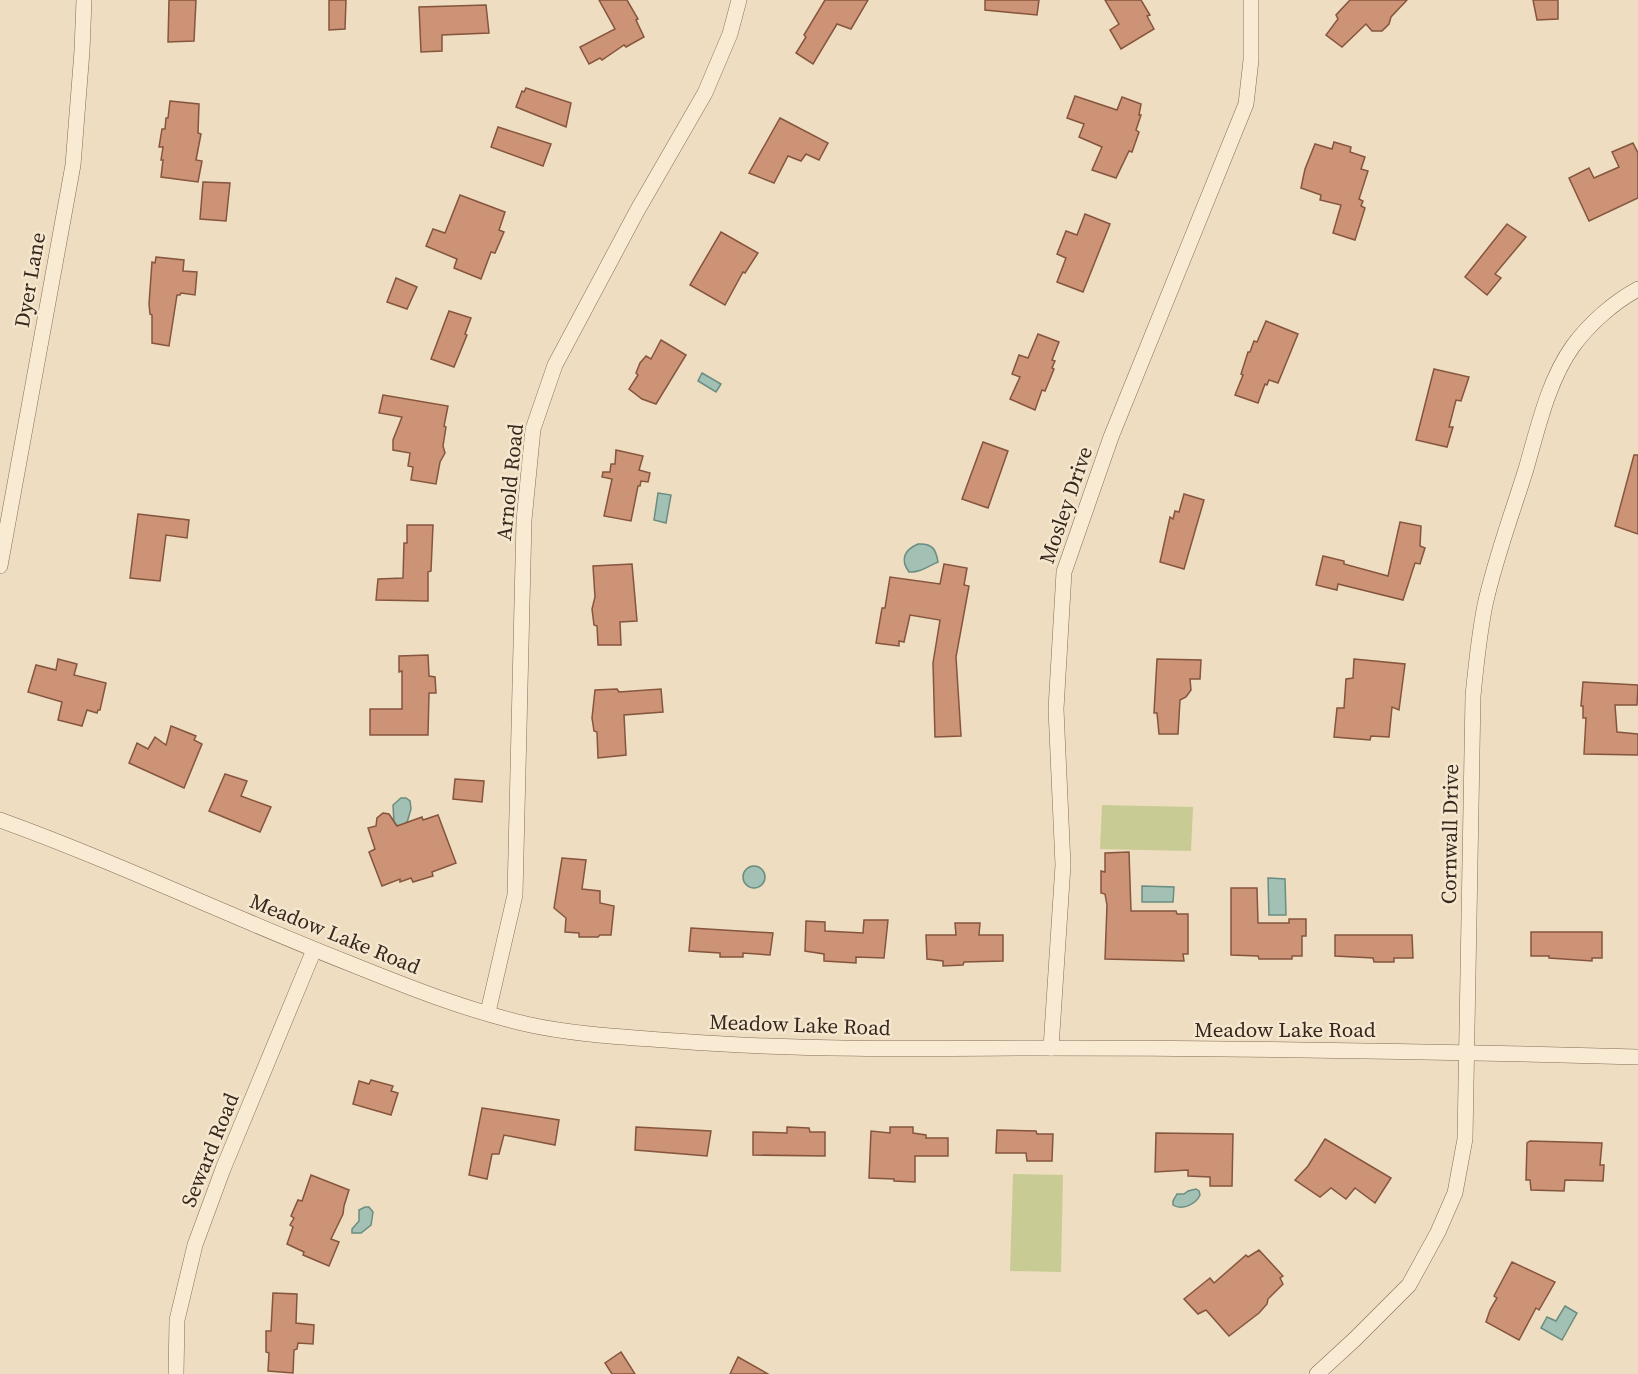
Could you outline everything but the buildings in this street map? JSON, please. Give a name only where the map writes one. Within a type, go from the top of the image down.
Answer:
[{"type":"street","name":"Dyer Lane","points":[[0,566],[73,165],[84,0]]},
{"type":"street","name":"Arnold Road","points":[[488,1012],[515,895],[524,520],[532,429],[555,365],[705,93],[730,34],[739,0]]},
{"type":"street","name":"Mosley Drive","points":[[1051,1048],[1063,865],[1056,709],[1064,572],[1111,437],[1246,104],[1251,60],[1251,0]]},
{"type":"street","name":"Cornwall Drive","points":[[1317,1374],[1409,1285],[1438,1232],[1455,1193],[1465,1139],[1473,696],[1477,650],[1485,604],[1535,437],[1561,366],[1586,331],[1622,297],[1638,289]]},
{"type":"street","name":"Meadow Lake Road","points":[[0,820],[50,838],[314,950],[421,992],[527,1024],[611,1036],[714,1044],[859,1049],[1051,1048],[1468,1052],[1638,1057]]},
{"type":"street","name":"Seward Road","points":[[176,1374],[177,1320],[195,1245],[223,1169],[314,950]]},
{"type":"green space","points":[[1102,805],[1193,807],[1191,851],[1100,849]]},
{"type":"green space","points":[[1013,1174],[1063,1175],[1061,1272],[1010,1271]]},
{"type":"shaded area","points":[[702,373],[721,384],[716,392],[698,381]]},
{"type":"shaded area","points":[[658,493],[671,495],[666,523],[654,520]]},
{"type":"shaded area","points":[[918,544],[933,548],[938,562],[909,572],[904,559],[909,549]]},
{"type":"shaded area","points":[[401,798],[410,801],[411,809],[406,826],[398,826],[394,823],[393,805]]},
{"type":"shaded area","points":[[754,866],[764,873],[765,877],[758,887],[754,888],[744,881],[743,877],[750,867]]},
{"type":"shaded area","points":[[1268,878],[1285,879],[1286,915],[1269,915]]},
{"type":"shaded area","points":[[1142,886],[1174,887],[1173,902],[1142,902]]},
{"type":"shaded area","points":[[1196,1189],[1200,1195],[1192,1204],[1184,1207],[1173,1205],[1177,1194]]},
{"type":"shaded area","points":[[369,1207],[373,1212],[371,1225],[361,1233],[352,1233],[352,1229],[359,1221],[359,1210]]},
{"type":"shaded area","points":[[1565,1306],[1577,1313],[1562,1340],[1541,1328],[1547,1317],[1556,1321]]}]
